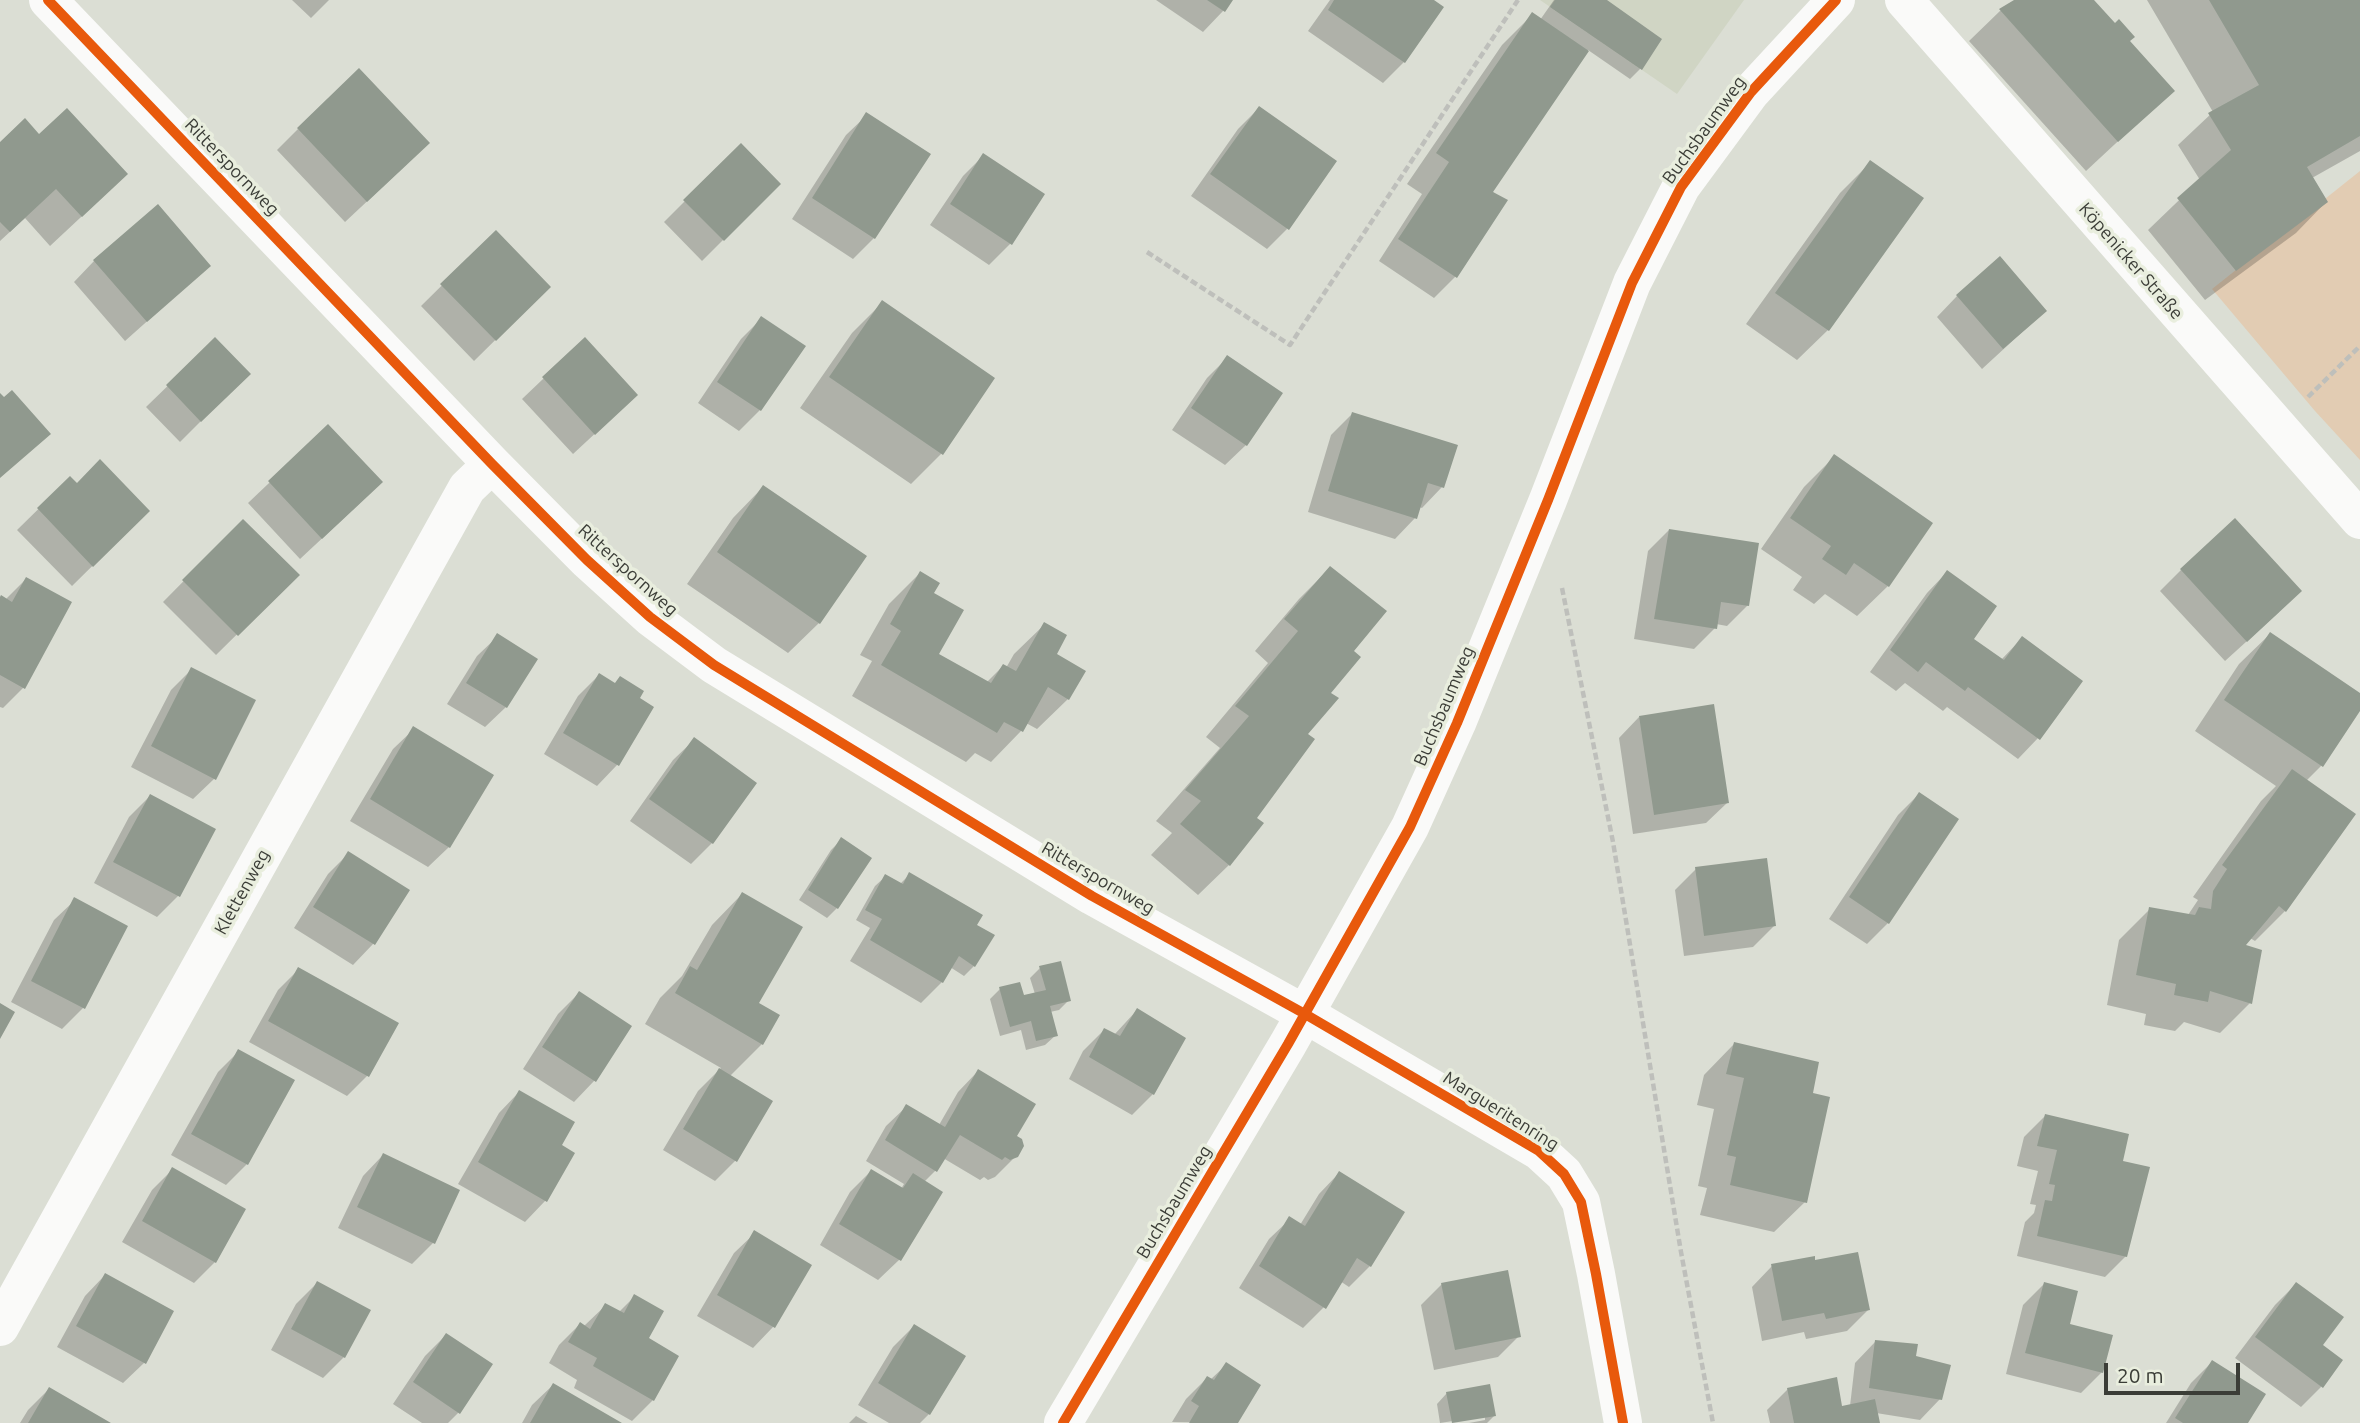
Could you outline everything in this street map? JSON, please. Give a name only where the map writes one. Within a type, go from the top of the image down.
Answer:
[{"type":"street","name":"Ritterspornweg","points":[[48,0],[492,464],[587,560],[632,601],[714,665],[1092,896],[1305,1014]]},
{"type":"street","name":"Buchsbaumweg","points":[[1063,1423],[1305,1014],[1410,827],[1457,723],[1632,283],[1681,187],[1751,92],[1836,0]]},
{"type":"street","name":"Köpenicker Straße","points":[[1904,0],[2360,520]]},
{"type":"street","name":"Klettenweg","points":[[0,1327],[467,488],[492,464]]},
{"type":"street","name":"Margueritenring","points":[[1305,1014],[1539,1151],[1564,1174],[1581,1202],[1623,1423]]},
{"type":"path","points":[[1147,252],[1290,345],[1518,0]]},
{"type":"path","points":[[2302,403],[2360,346]]},
{"type":"path","points":[[1562,588],[1613,842],[1681,1252],[1713,1423]]},
{"type":"shaded area","points":[[1540,0],[1744,0],[1677,94]]},
{"type":"shaded area","points":[[2360,171],[2360,460],[2212,289]]},
{"type":"building","points":[[1207,0],[1233,0],[1225,12]]},
{"type":"building","points":[[1334,0],[1434,0],[1444,7],[1405,63],[1328,10]]},
{"type":"building","points":[[1555,0],[1607,0],[1662,39],[1642,70],[1550,7]]},
{"type":"building","points":[[2014,0],[2094,0],[2115,23],[2119,19],[2135,37],[2130,41],[2175,91],[2118,142],[1999,9]]},
{"type":"building","points":[[2209,0],[2360,0],[2360,136],[2307,167],[2328,202],[2236,271],[2177,198],[2231,150],[2208,113],[2259,85]]},
{"type":"building","points":[[1532,12],[1589,51],[1493,192],[1508,200],[1457,278],[1398,239],[1449,162],[1436,153]]},
{"type":"building","points":[[359,68],[430,143],[367,202],[297,128]]},
{"type":"building","points":[[1259,106],[1337,161],[1289,230],[1210,174]]},
{"type":"building","points":[[67,108],[128,174],[82,217],[56,189],[10,232],[0,222],[0,142],[25,118],[39,134]]},
{"type":"building","points":[[866,112],[931,154],[875,239],[812,198]]},
{"type":"building","points":[[741,143],[781,184],[724,241],[683,200]]},
{"type":"building","points":[[983,153],[1045,194],[1012,245],[950,204]]},
{"type":"building","points":[[1870,160],[1924,198],[1829,331],[1775,293]]},
{"type":"building","points":[[158,204],[211,266],[147,322],[93,260]]},
{"type":"building","points":[[496,230],[551,287],[496,341],[440,284]]},
{"type":"building","points":[[2000,256],[2047,311],[2003,349],[1956,295]]},
{"type":"building","points":[[882,300],[995,378],[943,455],[829,377]]},
{"type":"building","points":[[761,316],[806,346],[761,411],[717,382]]},
{"type":"building","points":[[215,337],[251,374],[201,422],[166,385]]},
{"type":"building","points":[[585,337],[638,395],[595,435],[542,377]]},
{"type":"building","points":[[1227,355],[1283,393],[1247,446],[1191,408]]},
{"type":"building","points":[[12,390],[51,434],[0,478],[0,393],[4,397]]},
{"type":"building","points":[[1352,412],[1458,445],[1444,488],[1428,483],[1417,519],[1328,491]]},
{"type":"building","points":[[328,424],[383,482],[322,539],[268,481]]},
{"type":"building","points":[[1834,454],[1933,523],[1889,587],[1854,563],[1846,575],[1822,559],[1831,546],[1790,518]]},
{"type":"building","points":[[100,459],[150,511],[93,567],[37,508],[70,476],[77,483]]},
{"type":"building","points":[[763,485],[867,556],[820,624],[717,552]]},
{"type":"building","points":[[2235,518],[2302,591],[2247,642],[2180,569]]},
{"type":"building","points":[[243,519],[300,575],[238,636],[182,580]]},
{"type":"building","points":[[1669,529],[1759,543],[1749,606],[1721,602],[1717,629],[1654,619]]},
{"type":"building","points":[[1330,566],[1387,611],[1354,651],[1361,657],[1331,693],[1339,698],[1308,734],[1315,739],[1257,818],[1264,823],[1230,866],[1180,824],[1201,801],[1185,790],[1249,716],[1235,706],[1298,631],[1284,619]]},
{"type":"building","points":[[1947,570],[1997,606],[1974,639],[2004,660],[2022,636],[2083,681],[2040,740],[1968,687],[1965,691],[1926,662],[1918,672],[1890,650]]},
{"type":"building","points":[[920,571],[940,583],[934,593],[964,610],[939,654],[991,683],[1003,664],[1016,671],[1044,622],[1067,635],[1057,654],[1086,671],[1069,700],[1048,687],[1023,732],[1004,722],[997,733],[881,665],[901,631],[890,624]]},
{"type":"building","points":[[26,577],[72,602],[25,689],[0,675],[0,597],[1,595],[12,602]]},
{"type":"building","points":[[2270,632],[2360,693],[2360,711],[2323,767],[2224,700]]},
{"type":"building","points":[[497,633],[538,659],[507,708],[466,683]]},
{"type":"building","points":[[191,667],[256,700],[216,780],[151,746]]},
{"type":"building","points":[[599,673],[615,683],[620,676],[644,691],[640,698],[654,707],[619,766],[563,733]]},
{"type":"building","points":[[1714,704],[1729,803],[1654,815],[1639,716]]},
{"type":"building","points":[[413,726],[494,775],[450,848],[370,799]]},
{"type":"building","points":[[694,737],[757,783],[713,844],[649,799]]},
{"type":"building","points":[[2292,769],[2356,814],[2286,912],[2279,906],[2246,945],[2262,950],[2252,1004],[2210,991],[2208,1002],[2174,995],[2176,984],[2136,975],[2149,907],[2195,915],[2199,907],[2211,909],[2213,891],[2227,869],[2222,865]]},
{"type":"building","points":[[1919,792],[1959,819],[1889,924],[1849,897]]},
{"type":"building","points":[[150,794],[216,829],[180,897],[113,862]]},
{"type":"building","points":[[841,837],[872,858],[838,909],[808,890]]},
{"type":"building","points":[[348,851],[410,890],[375,945],[313,907]]},
{"type":"building","points":[[1767,858],[1776,926],[1704,936],[1695,867]]},
{"type":"building","points":[[909,872],[983,915],[977,925],[995,935],[975,967],[959,956],[943,983],[870,940],[882,919],[865,910],[885,874],[903,884]]},
{"type":"building","points":[[742,892],[803,927],[759,1003],[780,1015],[763,1045],[675,993],[690,966],[697,970]]},
{"type":"building","points":[[74,897],[128,926],[85,1009],[31,981]]},
{"type":"building","points":[[1061,961],[1071,1001],[1050,1006],[1058,1036],[1036,1041],[1031,1021],[1010,1027],[999,987],[1020,982],[1024,995],[1046,990],[1039,966]]},
{"type":"building","points":[[298,967],[399,1023],[369,1077],[268,1021]]},
{"type":"building","points":[[579,991],[632,1026],[596,1082],[542,1047]]},
{"type":"building","points":[[0,1003],[15,1012],[0,1039]]},
{"type":"building","points":[[1137,1008],[1186,1038],[1154,1095],[1089,1057],[1104,1028],[1120,1036]]},
{"type":"building","points":[[1734,1042],[1819,1062],[1813,1093],[1830,1097],[1807,1203],[1730,1185],[1736,1157],[1727,1155],[1744,1078],[1726,1074]]},
{"type":"building","points":[[238,1049],[295,1080],[248,1165],[191,1134]]},
{"type":"building","points":[[719,1068],[773,1101],[737,1162],[683,1129]]},
{"type":"building","points":[[978,1069],[1036,1104],[1017,1136],[1022,1139],[1024,1146],[1018,1157],[1010,1160],[1005,1157],[1002,1160],[960,1135],[937,1172],[885,1140],[906,1104],[945,1127]]},
{"type":"building","points":[[519,1090],[575,1122],[562,1145],[575,1153],[547,1202],[478,1162]]},
{"type":"building","points":[[2045,1114],[2129,1134],[2123,1161],[2150,1167],[2127,1257],[2037,1236],[2045,1200],[2052,1201],[2055,1185],[2049,1184],[2057,1150],[2037,1146]]},
{"type":"building","points":[[383,1153],[460,1190],[435,1244],[357,1207]]},
{"type":"building","points":[[172,1167],[246,1209],[216,1263],[142,1221]]},
{"type":"building","points":[[871,1169],[903,1188],[913,1173],[943,1192],[901,1261],[839,1224]]},
{"type":"building","points":[[1339,1171],[1405,1212],[1371,1267],[1357,1258],[1326,1309],[1259,1266],[1289,1216],[1305,1226]]},
{"type":"building","points":[[754,1230],[812,1265],[775,1328],[717,1295]]},
{"type":"building","points":[[1858,1252],[1870,1310],[1826,1319],[1824,1313],[1782,1321],[1771,1264]]},
{"type":"building","points":[[1508,1270],[1521,1337],[1455,1350],[1441,1283]]},
{"type":"building","points":[[105,1273],[174,1311],[146,1364],[76,1326]]},
{"type":"building","points":[[317,1281],[371,1310],[345,1358],[291,1329]]},
{"type":"building","points":[[2044,1282],[2078,1291],[2070,1324],[2113,1335],[2103,1373],[2025,1353]]},
{"type":"building","points":[[2296,1282],[2344,1317],[2323,1345],[2343,1360],[2323,1388],[2255,1337]]},
{"type":"building","points":[[634,1294],[664,1311],[649,1338],[679,1356],[654,1401],[593,1366],[597,1358],[568,1342],[580,1322],[590,1329],[605,1303],[624,1313]]},
{"type":"building","points":[[914,1324],[966,1356],[930,1415],[878,1383]]},
{"type":"building","points":[[446,1333],[493,1364],[460,1414],[413,1382]]},
{"type":"building","points":[[1875,1340],[1918,1344],[1916,1356],[1951,1365],[1942,1400],[1869,1388]]},
{"type":"building","points":[[2212,1360],[2266,1394],[2248,1423],[2183,1423],[2175,1418]]},
{"type":"building","points":[[1226,1362],[1261,1385],[1238,1423],[1189,1423],[1199,1406],[1191,1401],[1207,1376],[1214,1380]]},
{"type":"building","points":[[1837,1377],[1842,1406],[1875,1399],[1880,1423],[1794,1423],[1787,1388]]},
{"type":"building","points":[[553,1383],[622,1423],[530,1423]]},
{"type":"building","points":[[1490,1384],[1496,1416],[1452,1423],[1446,1392]]},
{"type":"building","points":[[49,1387],[111,1423],[28,1423]]},
{"type":"cycle path","points":[[48,0],[492,464],[587,560],[650,617],[714,665],[1092,896],[1305,1014],[1539,1151],[1564,1174],[1581,1202],[1623,1423]]},
{"type":"cycle path","points":[[1063,1423],[1288,1044],[1410,827],[1457,723],[1548,500],[1632,283],[1681,187],[1751,92],[1836,0]]}]
